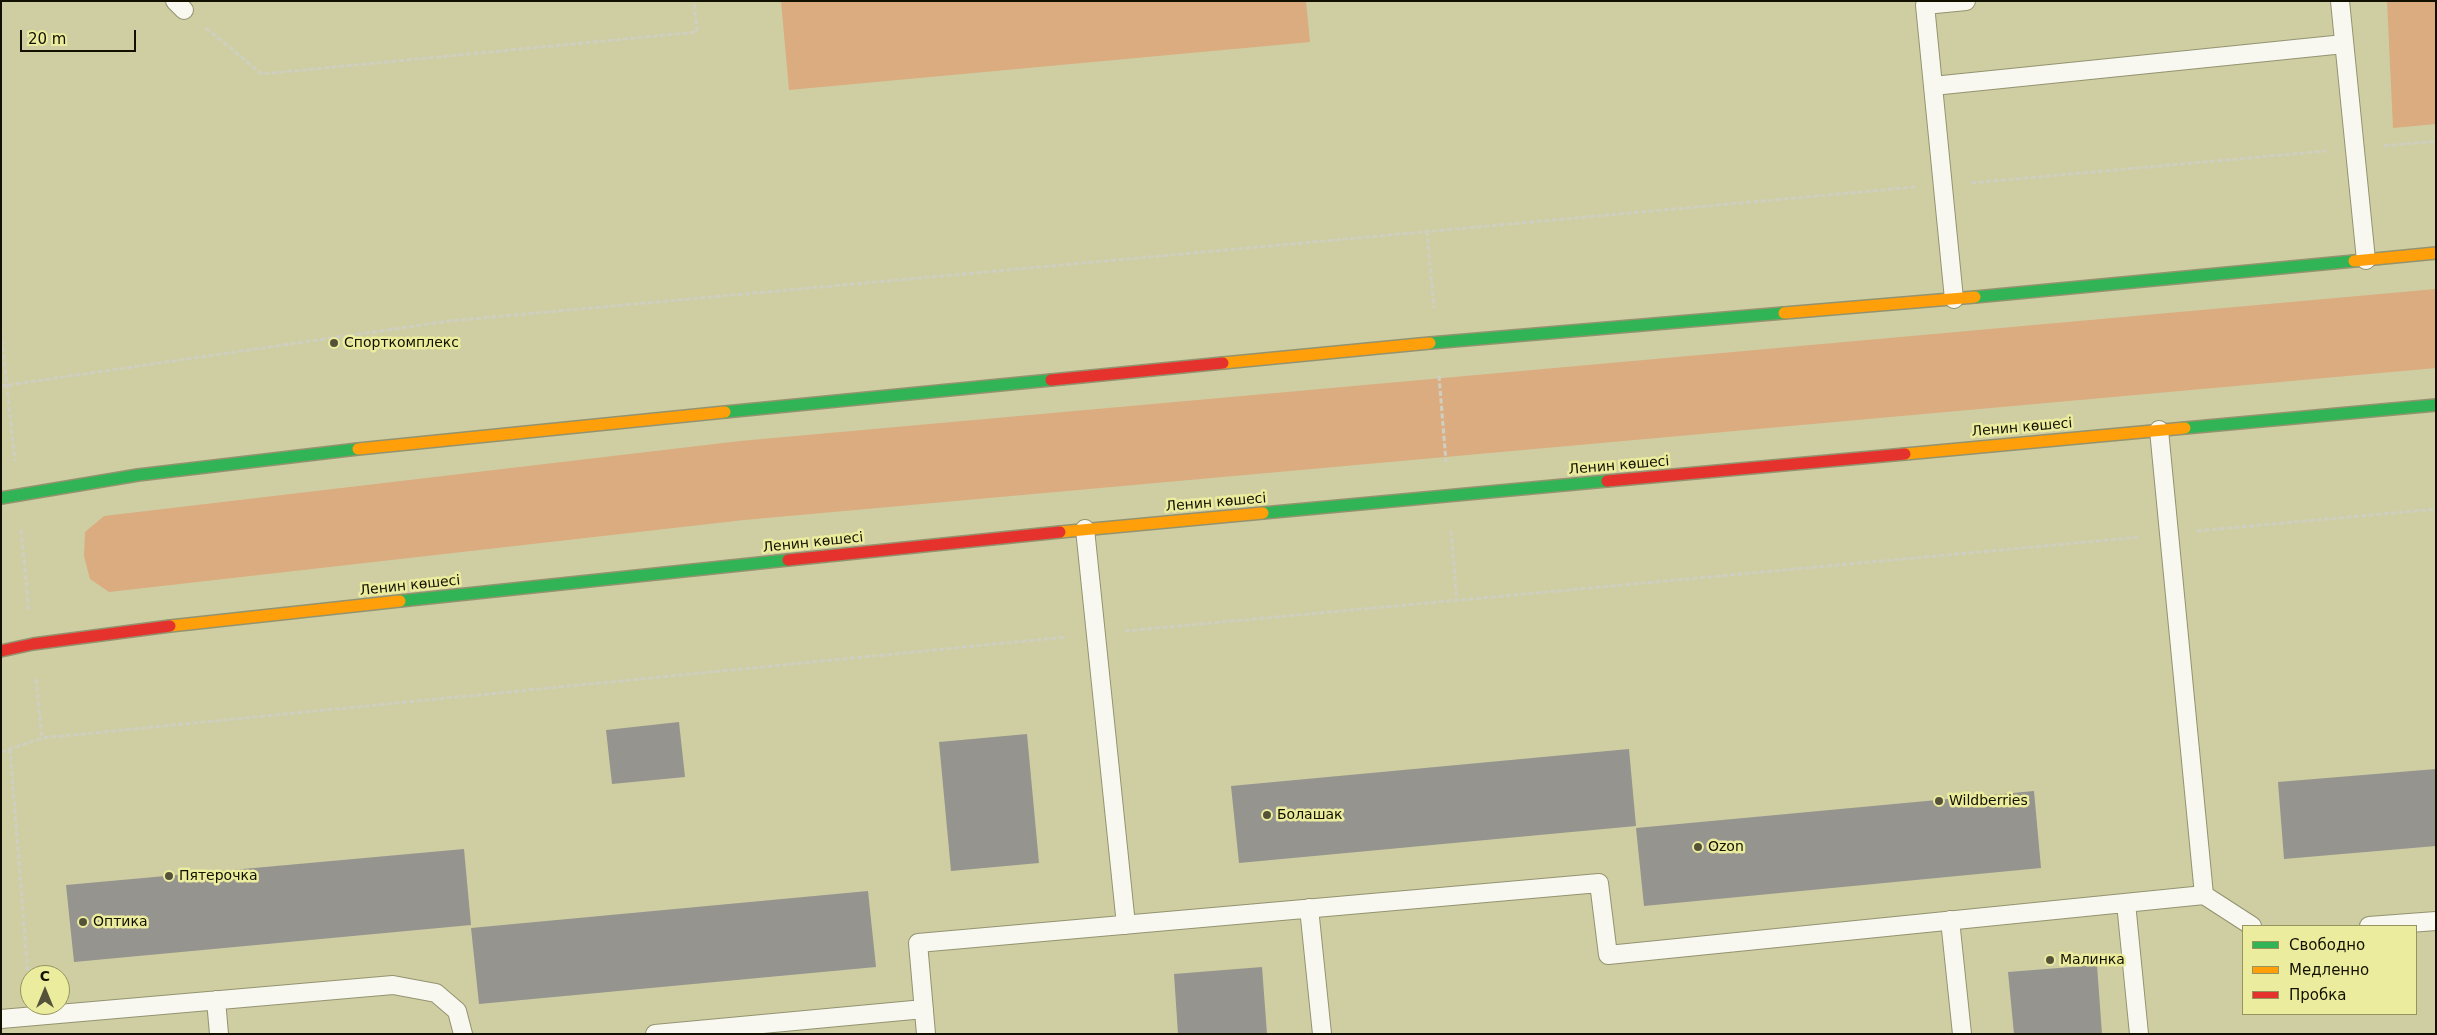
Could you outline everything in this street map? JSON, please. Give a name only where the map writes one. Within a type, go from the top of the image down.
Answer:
[{"type":"main road","points":[[1,498],[138,475],[396,445],[1436,342],[1954,299],[2436,253]]},
{"type":"main road","name":"Ленин көшесі","points":[[1,652],[33,644],[168,626],[1085,529],[2436,406]]},
{"type":"lane","points":[[1954,299],[1925,5],[1966,1]]},
{"type":"lane","points":[[2340,1],[2366,260]]},
{"type":"lane","points":[[1933,86],[2344,44]]},
{"type":"lane","points":[[2159,430],[2204,895]]},
{"type":"lane","points":[[1085,529],[1126,925]]},
{"type":"lane","points":[[926,1034],[918,943],[1599,883],[1608,955],[2204,895],[2250,925]]},
{"type":"lane","points":[[2126,903],[2139,1034]]},
{"type":"lane","points":[[1309,908],[1322,1034]]},
{"type":"lane","points":[[1950,920],[1962,1034]]},
{"type":"lane","points":[[2382,925],[2436,921]]},
{"type":"lane","points":[[1,1019],[393,985],[436,992],[457,1011],[463,1034]]},
{"type":"lane","points":[[216,1000],[219,1034]]},
{"type":"lane","points":[[655,1034],[924,1009]]},
{"type":"path","points":[[179,6],[262,74],[697,32],[694,1]]},
{"type":"path","points":[[1,386],[449,320],[2436,141]]},
{"type":"path","points":[[1427,231],[1457,601]]},
{"type":"path","points":[[1,332],[42,738]]},
{"type":"path","points":[[1,752],[42,738],[1096,634],[2436,509]]},
{"type":"path","points":[[10,749],[31,1016]]},
{"type":"shaded area","points":[[781,1],[1306,1],[1310,42],[789,90]]},
{"type":"shaded area","points":[[2387,1],[2436,1],[2436,124],[2393,128]]},
{"type":"shaded area","points":[[2436,289],[2436,368],[744,520],[109,592],[90,579],[84,556],[85,532],[104,516],[740,441]]},
{"type":"building","points":[[679,722],[685,777],[612,784],[606,730]]},
{"type":"building","points":[[1027,734],[1039,863],[951,871],[939,742]]},
{"type":"building","points":[[1629,749],[1636,826],[1239,863],[1231,786]]},
{"type":"building","points":[[2436,769],[2436,846],[2284,859],[2278,782]]},
{"type":"building","points":[[2034,791],[2041,868],[1644,906],[1636,828]]},
{"type":"building","points":[[464,849],[471,925],[74,962],[66,885]]},
{"type":"building","points":[[868,891],[876,967],[479,1004],[471,928]]},
{"type":"building","points":[[2097,965],[2102,1034],[2014,1034],[2008,972]]},
{"type":"building","points":[[1262,967],[1267,1034],[1178,1034],[1174,974]]},
{"type":"traffic: fast","points":[[1975,297],[2354,261]]},
{"type":"traffic: fast","points":[[1430,343],[1784,313]]},
{"type":"traffic: fast","points":[[725,412],[1051,380]]},
{"type":"traffic: fast","points":[[2185,428],[2436,405]]},
{"type":"traffic: fast","points":[[1,498],[138,475],[358,449]]},
{"type":"traffic: fast","points":[[1263,513],[1607,481]]},
{"type":"traffic: fast","points":[[400,601],[788,560]]},
{"type":"traffic: slow","points":[[2354,261],[2436,253]]},
{"type":"traffic: slow","points":[[1784,313],[1975,297]]},
{"type":"traffic: slow","points":[[1223,363],[1430,343]]},
{"type":"traffic: slow","points":[[358,449],[725,412]]},
{"type":"traffic: slow","points":[[1905,454],[2185,428]]},
{"type":"traffic: slow","points":[[1060,532],[1263,513]]},
{"type":"traffic: slow","points":[[170,626],[400,601]]},
{"type":"traffic: jam","points":[[1051,380],[1223,363]]},
{"type":"traffic: jam","points":[[1607,481],[1905,454]]},
{"type":"traffic: jam","points":[[788,560],[1060,532]]},
{"type":"traffic: jam","points":[[1,651],[33,644],[170,626]]},
{"type":"place","name":"Спорткомплекс","points":[[334,343]]},
{"type":"place","name":"Wildberries","points":[[1939,801]]},
{"type":"place","name":"Болашак","points":[[1267,815]]},
{"type":"place","name":"Ozon","points":[[1698,847]]},
{"type":"place","name":"Пятерочка","points":[[169,876]]},
{"type":"place","name":"Оптика","points":[[83,922]]},
{"type":"place","name":"Малинка","points":[[2050,960]]}]
